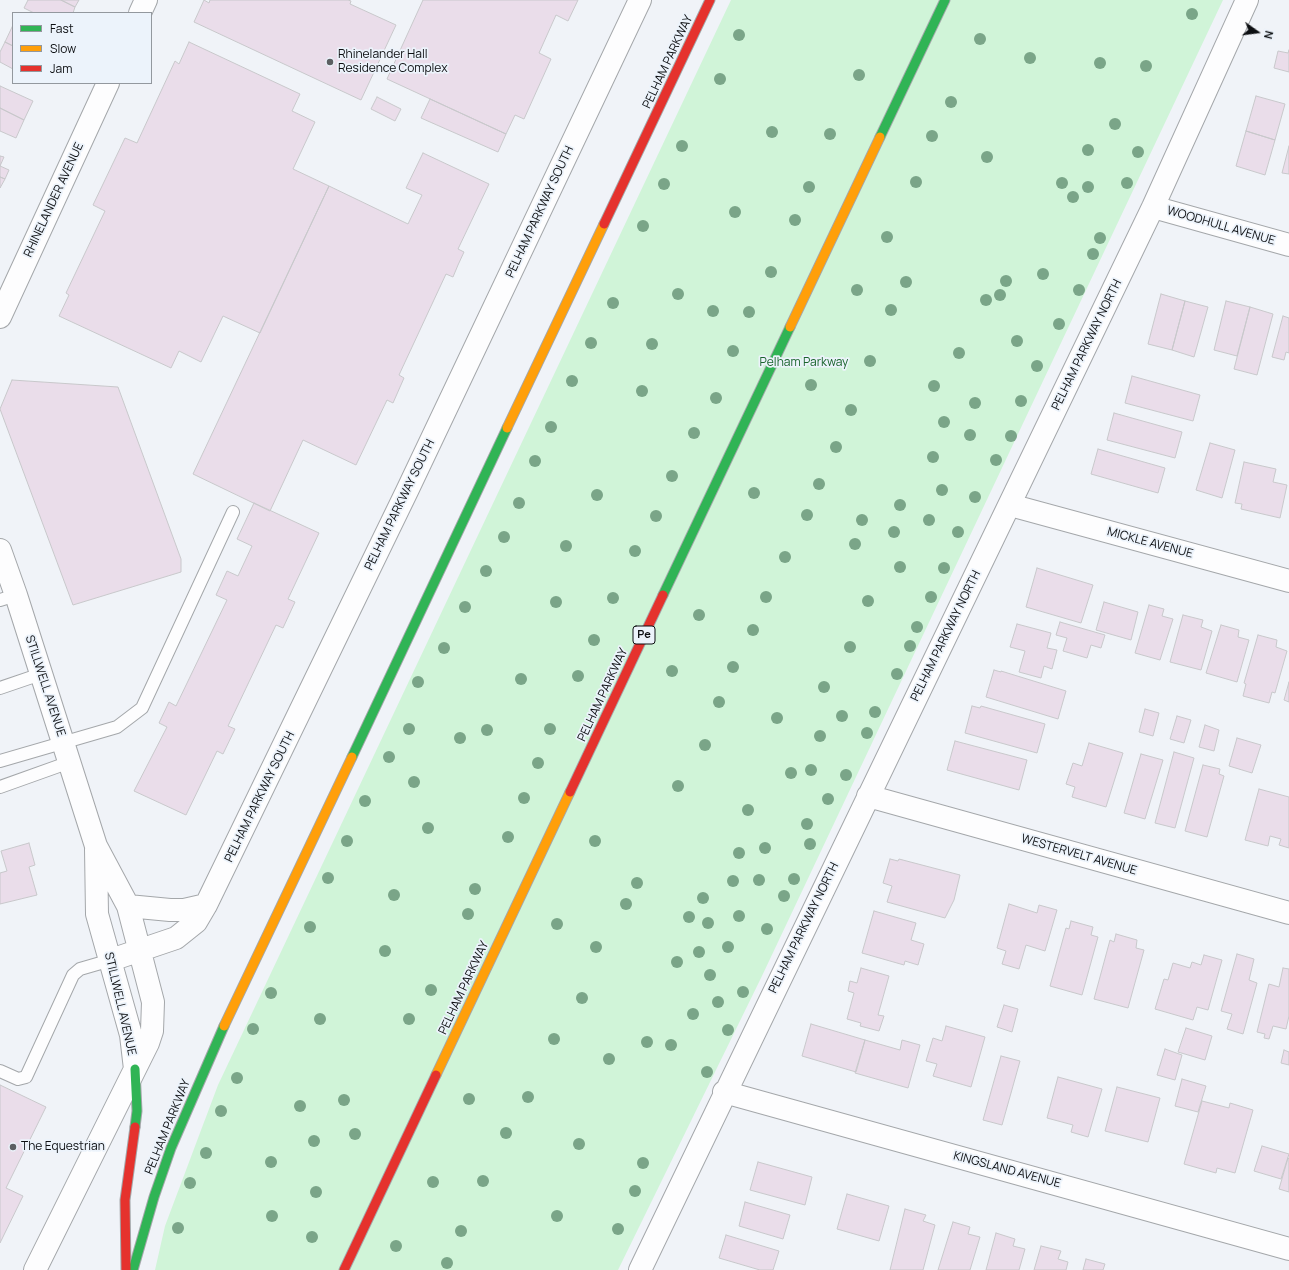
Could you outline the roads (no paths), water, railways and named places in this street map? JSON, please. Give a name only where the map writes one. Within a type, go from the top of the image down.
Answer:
[{"type":"main road","name":"PELHAM PARKWAY","points":[[133,1270],[154,1197],[171,1148],[209,1059],[710,0]]},
{"type":"main road","name":"PELHAM PARKWAY","points":[[344,1270],[945,0]]},
{"type":"main road","points":[[126,1270],[125,1200],[137,1110],[135,1069]]},
{"type":"street","points":[[140,12],[146,0]]},
{"type":"street","name":"PELHAM PARKWAY SOUTH","points":[[111,960],[176,938],[187,931],[196,922],[206,905],[407,491],[640,0]]},
{"type":"street","name":"PELHAM PARKWAY NORTH","points":[[640,1270],[724,1092],[1153,207],[1247,0]]},
{"type":"street","name":"RHINELANDER AVENUE","points":[[0,317],[108,84]]},
{"type":"street","name":"WOODHULL AVENUE","points":[[1153,207],[1289,245]]},
{"type":"street","name":"MICKLE AVENUE","points":[[1010,504],[1289,581]]},
{"type":"street","name":"STILLWELL AVENUE","points":[[0,550],[8,597],[42,674],[96,846],[128,906],[140,951],[153,1002],[153,1017],[148,1043],[135,1069]]},
{"type":"street","name":"WESTERVELT AVENUE","points":[[868,796],[1289,913]]},
{"type":"street","name":"STILLWELL AVENUE","points":[[96,846],[97,914],[131,1036],[135,1069]]},
{"type":"street","points":[[128,906],[177,910],[206,905]]},
{"type":"street","points":[[35,1270],[135,1069]]},
{"type":"street","name":"KINGSLAND AVENUE","points":[[724,1092],[1289,1249]]},
{"type":"lane","points":[[0,760],[117,726],[130,719],[142,708],[233,512]]},
{"type":"lane","points":[[0,688],[42,674]]},
{"type":"lane","points":[[0,787],[70,762]]},
{"type":"lane","points":[[0,1071],[18,1079],[26,1077],[73,975],[80,969],[111,960]]},
{"type":"place","name":"Rhinelander Hall Residence Complex","points":[[330,62]]},
{"type":"place","name":"The Equestrian","points":[[13,1147]]},
{"type":"park label","name":"Pelham Parkway","points":[[804,363]]}]
